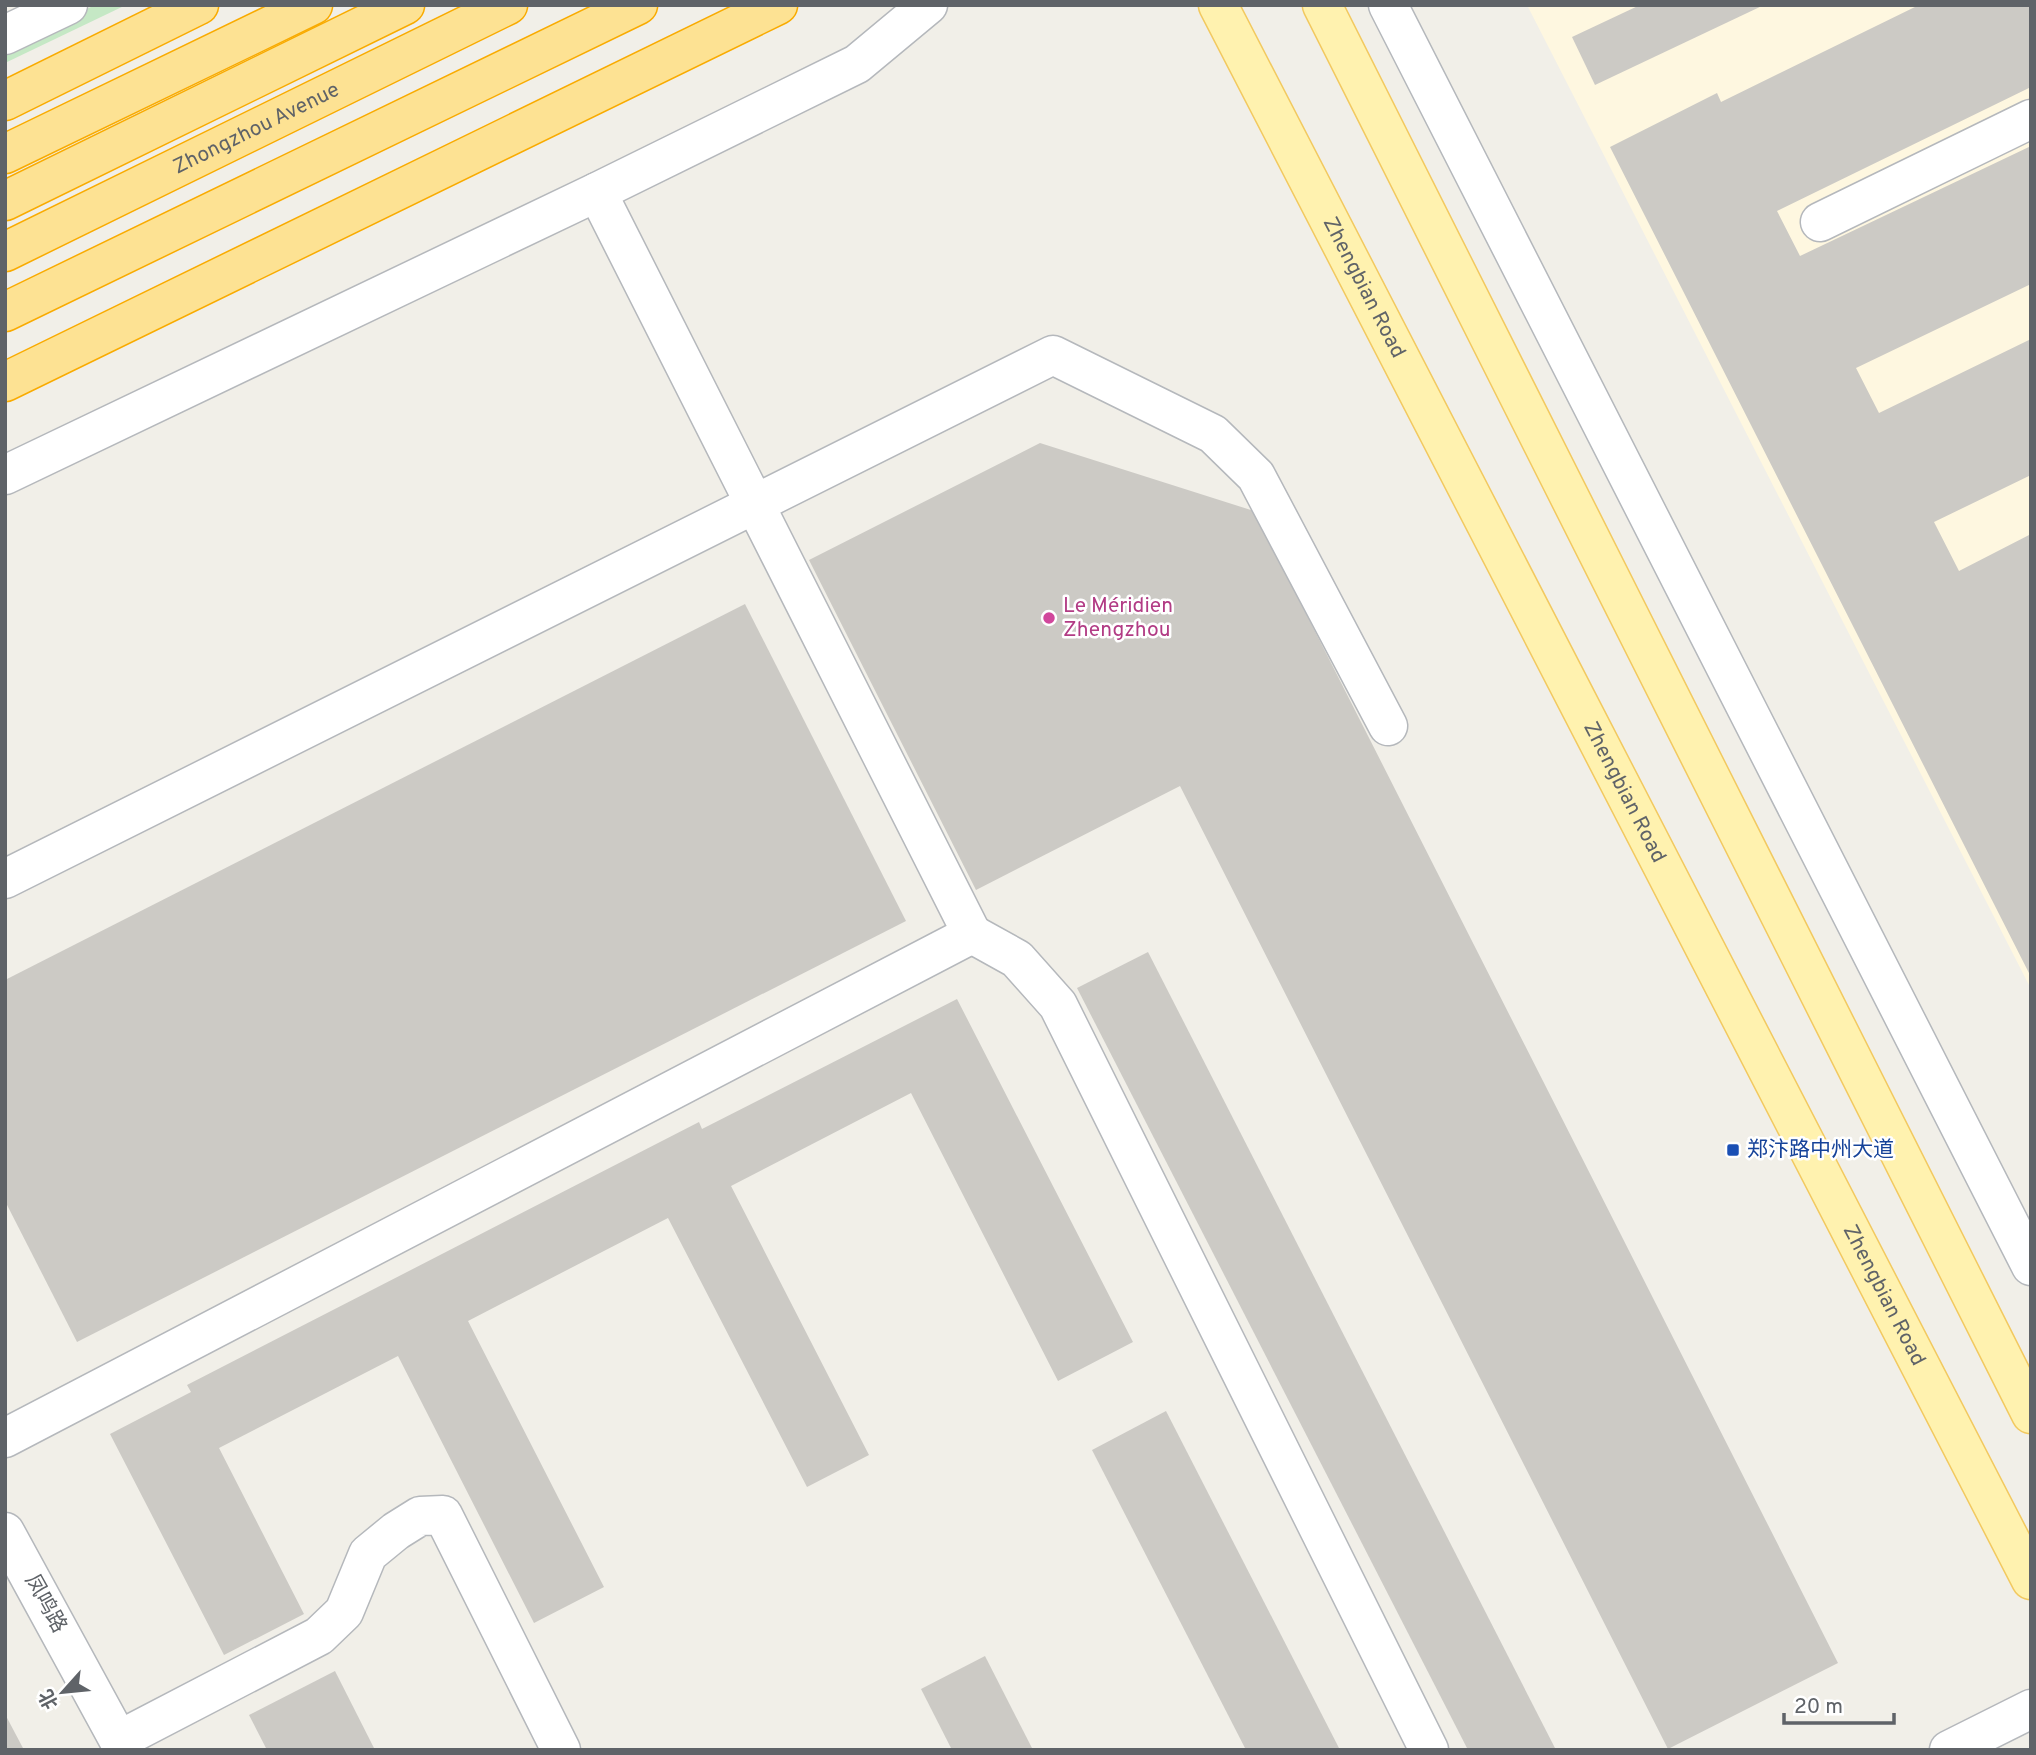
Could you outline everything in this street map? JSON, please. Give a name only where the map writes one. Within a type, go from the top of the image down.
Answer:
[{"type":"highway","points":[[5,101],[199,5]]},
{"type":"highway","points":[[5,154],[313,5]]},
{"type":"highway","points":[[5,201],[405,5]]},
{"type":"highway","name":"Zhongzhou Avenue","points":[[5,252],[508,5]]},
{"type":"highway","points":[[5,312],[638,5]]},
{"type":"highway","points":[[5,382],[778,5]]},
{"type":"main road","name":"Zhengbian Road","points":[[1218,5],[2031,1580]]},
{"type":"main road","points":[[1322,5],[2031,1414]]},
{"type":"street","points":[[5,35],[68,5]]},
{"type":"street","points":[[5,475],[597,192],[857,64],[928,5]]},
{"type":"street","points":[[1388,5],[2031,1266]]},
{"type":"street","points":[[1820,222],[2031,119]]},
{"type":"street","points":[[597,192],[972,934],[1017,959],[1058,1005],[1415,1745]]},
{"type":"street","points":[[5,879],[755,506],[1052,355],[1213,434],[1255,476],[1388,726]]},
{"type":"street","points":[[5,1438],[972,934]]},
{"type":"street","points":[[121,1745],[319,1636],[344,1612],[368,1554],[420,1516],[443,1515],[561,1750]]},
{"type":"street","name":"凤鸣路","points":[[5,1532],[121,1745]]},
{"type":"street","points":[[1949,1750],[2031,1709]]},
{"type":"shaded area","points":[[1527,5],[2031,5],[2031,989]]},
{"type":"green space","points":[[95,5],[126,5],[5,63],[5,48]]},
{"type":"building","points":[[1640,5],[1764,5],[1595,85],[1572,37]]},
{"type":"building","points":[[1919,5],[2031,5],[2031,87],[1777,211],[1800,256],[2031,146],[2031,284],[1856,368],[1879,413],[2031,339],[2031,475],[1934,522],[1959,571],[2031,534],[2031,977],[1610,147],[1717,93],[1721,102]]},
{"type":"building","points":[[1040,443],[1254,511],[1838,1663],[1668,1749],[1180,786],[976,890],[809,560]]},
{"type":"building","points":[[745,604],[906,921],[77,1342],[5,1201],[5,980]]},
{"type":"building","points":[[1148,952],[1556,1750],[1468,1750],[1077,988]]},
{"type":"building","points":[[957,999],[1133,1342],[1058,1381],[911,1093],[731,1186],[869,1455],[807,1487],[668,1218],[468,1321],[604,1587],[534,1623],[398,1356],[219,1448],[304,1614],[224,1655],[110,1434],[191,1392],[187,1385],[699,1122],[702,1129]]},
{"type":"building","points":[[1166,1411],[1340,1750],[1246,1750],[1092,1450]]},
{"type":"building","points":[[985,1656],[1033,1750],[952,1750],[921,1689]]},
{"type":"building","points":[[335,1671],[375,1750],[267,1750],[249,1715]]},
{"type":"building","points":[[5,1714],[24,1750],[5,1750]]},
{"type":"place","name":"Le Méridien Zhengzhou","points":[[1049,618]]},
{"type":"place","name":"郑汴路中州大道","points":[[1733,1150]]}]
